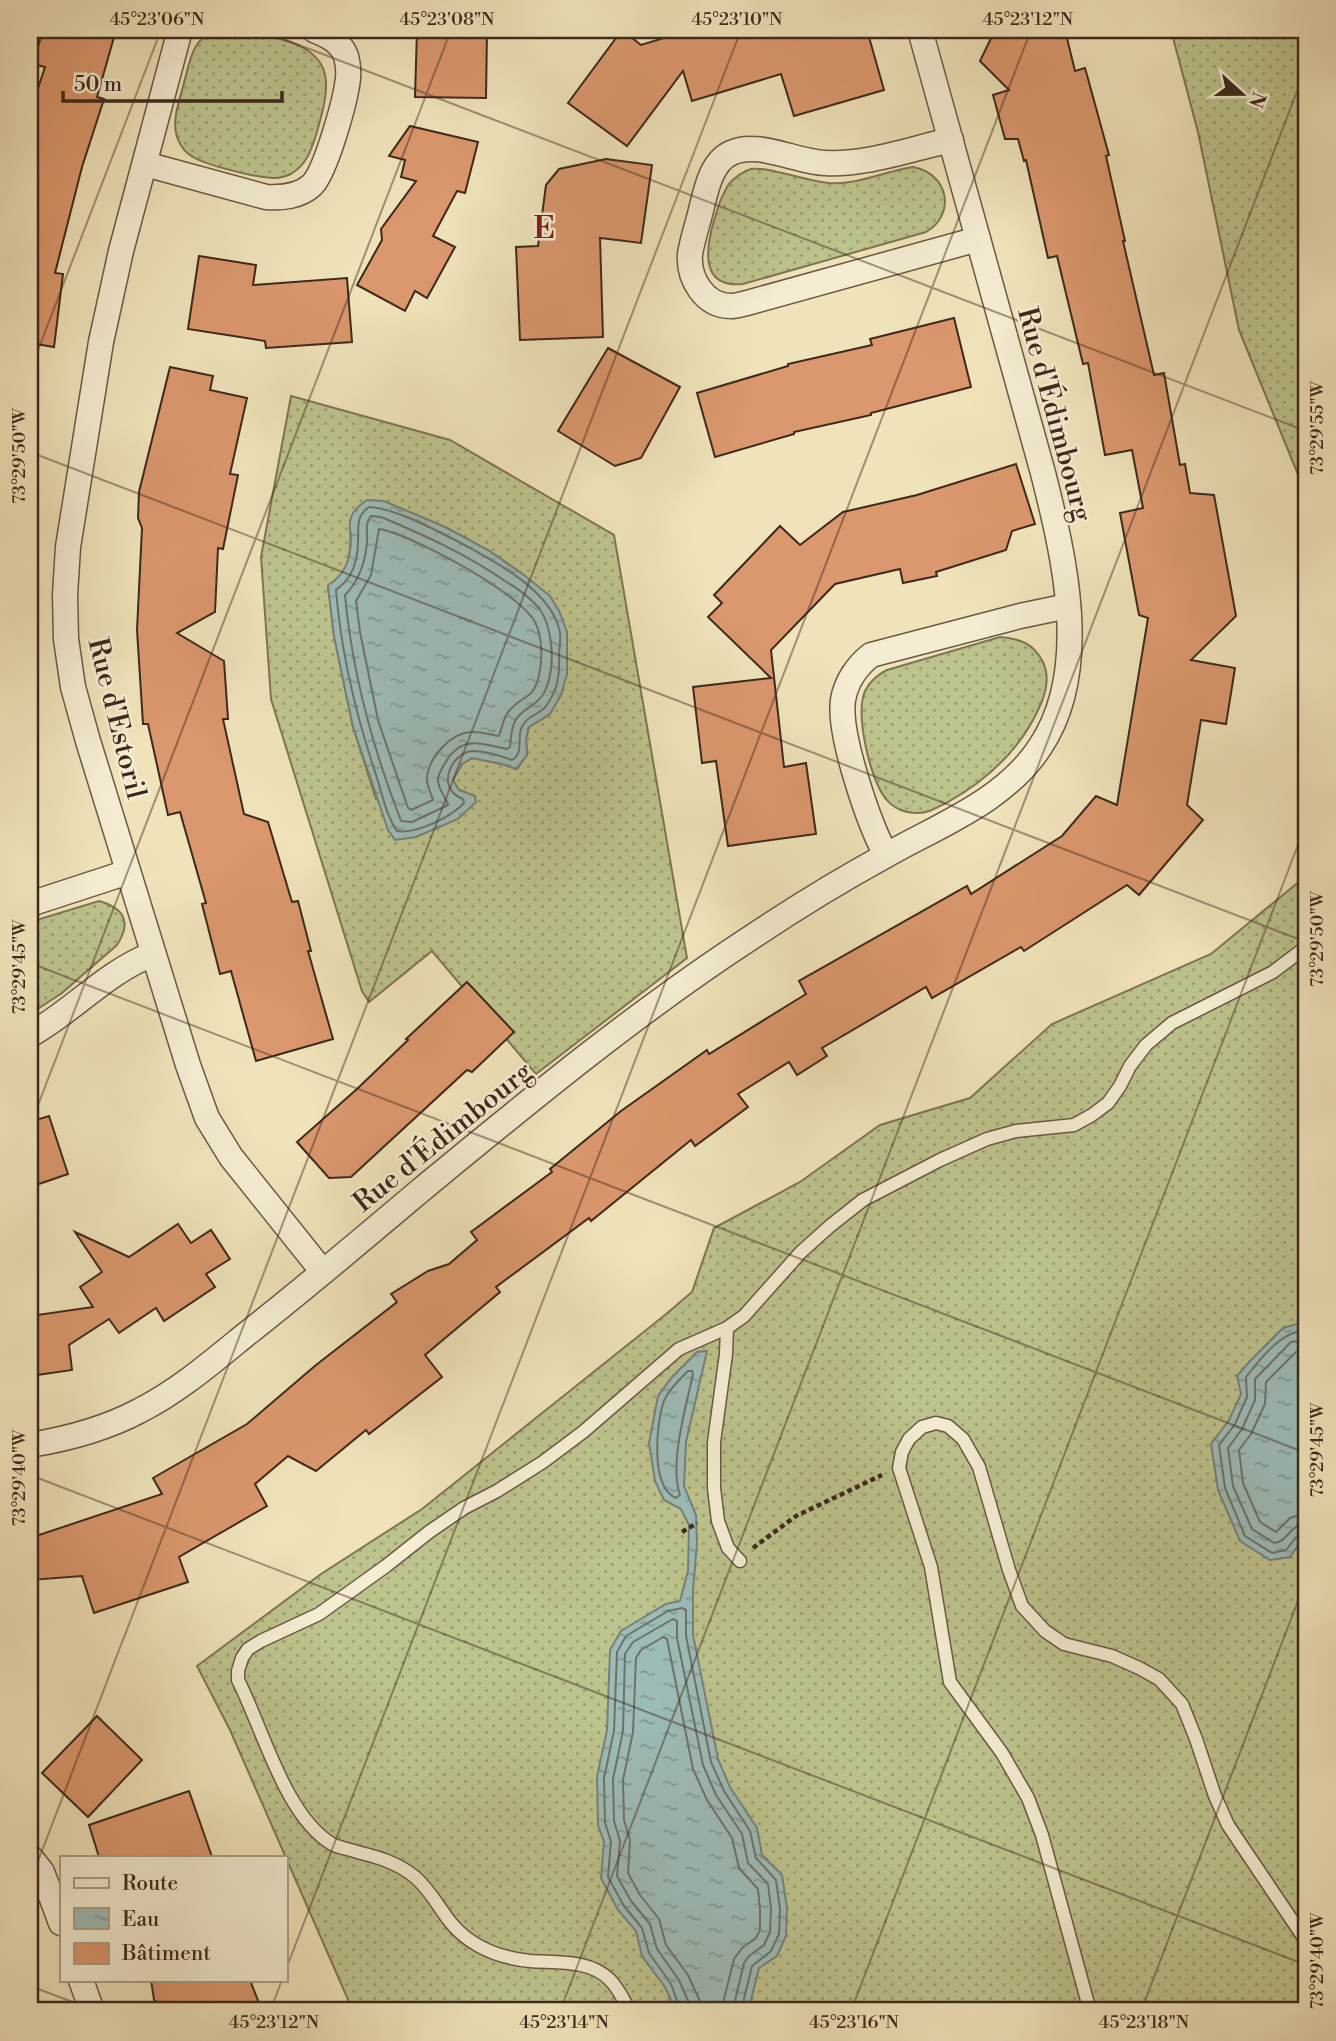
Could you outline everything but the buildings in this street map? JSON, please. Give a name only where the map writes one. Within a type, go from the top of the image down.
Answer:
[{"type":"street","name":"Rue d'Estoril","points":[[180,30],[121,251],[101,342],[68,547],[66,639],[74,687],[128,872],[207,1118],[231,1157],[323,1272]]},
{"type":"street","points":[[145,163],[266,197],[284,198],[311,186],[327,156],[348,82],[349,68],[340,45],[329,36],[314,30]]},
{"type":"street","name":"Rue d'Édimbourg","points":[[30,1445],[99,1428],[160,1399],[215,1359],[657,1003],[757,933],[886,855],[992,796],[1021,771],[1050,730],[1063,696],[1069,646],[1068,606],[1052,508],[920,30]]},
{"type":"street","points":[[951,140],[864,161],[844,163],[806,162],[758,149],[743,149],[729,154],[709,180],[690,252],[690,268],[694,282],[704,295],[717,303],[731,306],[978,239]]},
{"type":"street","points":[[886,855],[871,825],[846,735],[843,700],[856,670],[871,655],[1068,606]]},
{"type":"street","points":[[30,904],[128,872]]},
{"type":"street","points":[[30,1035],[66,1012],[112,975],[153,954]]},
{"type":"street","points":[[30,1857],[42,1872],[60,1920]]},
{"type":"street","points":[[82,1982],[92,2011]]},
{"type":"lane","points":[[630,2011],[609,1978],[596,1970],[575,1963],[509,1958],[488,1951],[456,1931],[427,1889],[414,1876],[387,1860],[336,1846],[320,1837],[292,1801],[238,1680],[242,1658],[248,1649],[261,1641],[319,1614],[440,1524],[543,1462],[583,1432],[679,1349],[727,1328],[744,1317],[801,1252],[863,1200],[987,1139],[1016,1132],[1074,1125],[1093,1115],[1108,1103],[1146,1045],[1172,1023],[1273,972],[1306,947]]},
{"type":"lane","points":[[727,1328],[714,1442],[714,1488],[718,1521],[728,1548],[740,1561]]},
{"type":"lane","points":[[1090,2011],[1042,1835],[1028,1798],[1002,1753],[950,1682],[931,1567],[899,1468],[902,1452],[909,1438],[922,1427],[936,1423],[948,1426],[963,1439],[979,1467],[1009,1570],[1023,1606],[1045,1631],[1063,1644],[1112,1656],[1139,1668],[1159,1679],[1182,1704],[1215,1797],[1228,1825],[1306,1941]]},
{"type":"path","points":[[740,1561],[796,1516],[899,1468]]},
{"type":"path","points":[[682,1532],[700,1521]]},
{"type":"green space","points":[[212,30],[249,31],[280,39],[299,45],[321,63],[326,87],[321,118],[307,157],[291,174],[268,178],[246,174],[200,160],[185,151],[180,143],[175,130],[176,115],[189,64],[196,46]]},
{"type":"green space","points":[[1171,30],[1306,30],[1306,494],[1239,330],[1198,132]]},
{"type":"green space","points":[[913,167],[934,177],[941,185],[944,195],[942,215],[926,232],[743,284],[730,284],[713,274],[708,257],[716,214],[729,184],[745,171],[767,170],[821,182],[840,183]]},
{"type":"green space","points":[[291,396],[450,440],[614,535],[687,958],[536,1074],[432,951],[369,1002],[362,991],[271,699],[261,557]],"holes":[[[350,522],[445,527],[488,550],[524,575],[567,632],[567,674],[550,714],[529,727],[526,739],[527,755],[517,769],[472,758],[462,764],[453,780],[458,790],[466,792],[376,799],[353,727],[334,636],[328,586],[343,574],[346,567],[350,552]]]},
{"type":"green space","points":[[1000,637],[1026,643],[1043,662],[1047,680],[1045,691],[1031,723],[1001,762],[962,793],[926,812],[909,812],[896,808],[880,790],[870,763],[862,715],[862,701],[867,687],[887,670]]},
{"type":"green space","points":[[1306,876],[1306,2011],[353,2011],[287,1856],[230,1730],[197,1666],[321,1574],[422,1509],[665,1315],[692,1292],[714,1228],[800,1182],[880,1125],[970,1098],[1052,1024],[1211,954]]},
{"type":"green space","points":[[99,901],[120,912],[124,923],[122,937],[117,945],[62,993],[30,1014],[30,922]]},
{"type":"water","points":[[367,500],[384,501],[445,527],[488,550],[550,596],[567,632],[567,674],[561,695],[550,714],[529,727],[526,739],[527,755],[516,769],[472,758],[462,764],[453,780],[459,790],[475,796],[476,802],[458,819],[416,837],[395,840],[388,830],[353,727],[334,636],[328,585],[339,576],[346,565],[351,545],[351,517]]},
{"type":"water","points":[[1301,1323],[1306,1326],[1306,1376],[1303,1383],[1306,1403],[1306,1534],[1290,1557],[1270,1560],[1240,1541],[1218,1490],[1211,1444],[1229,1420],[1241,1394],[1237,1376],[1283,1328]]},
{"type":"water","points":[[707,1351],[686,1442],[684,1486],[696,1515],[693,1635],[718,1759],[730,1787],[757,1828],[762,1855],[782,1875],[787,1908],[786,1936],[777,1956],[759,1968],[750,2004],[752,2011],[676,2011],[665,1987],[642,1956],[636,1931],[618,1910],[601,1878],[604,1842],[598,1825],[597,1777],[607,1730],[610,1650],[621,1631],[666,1604],[680,1601],[688,1571],[689,1525],[681,1509],[664,1500],[655,1481],[649,1443],[658,1396],[697,1352]]},
{"type":"district","name":"E","points":[[544,228]]}]
